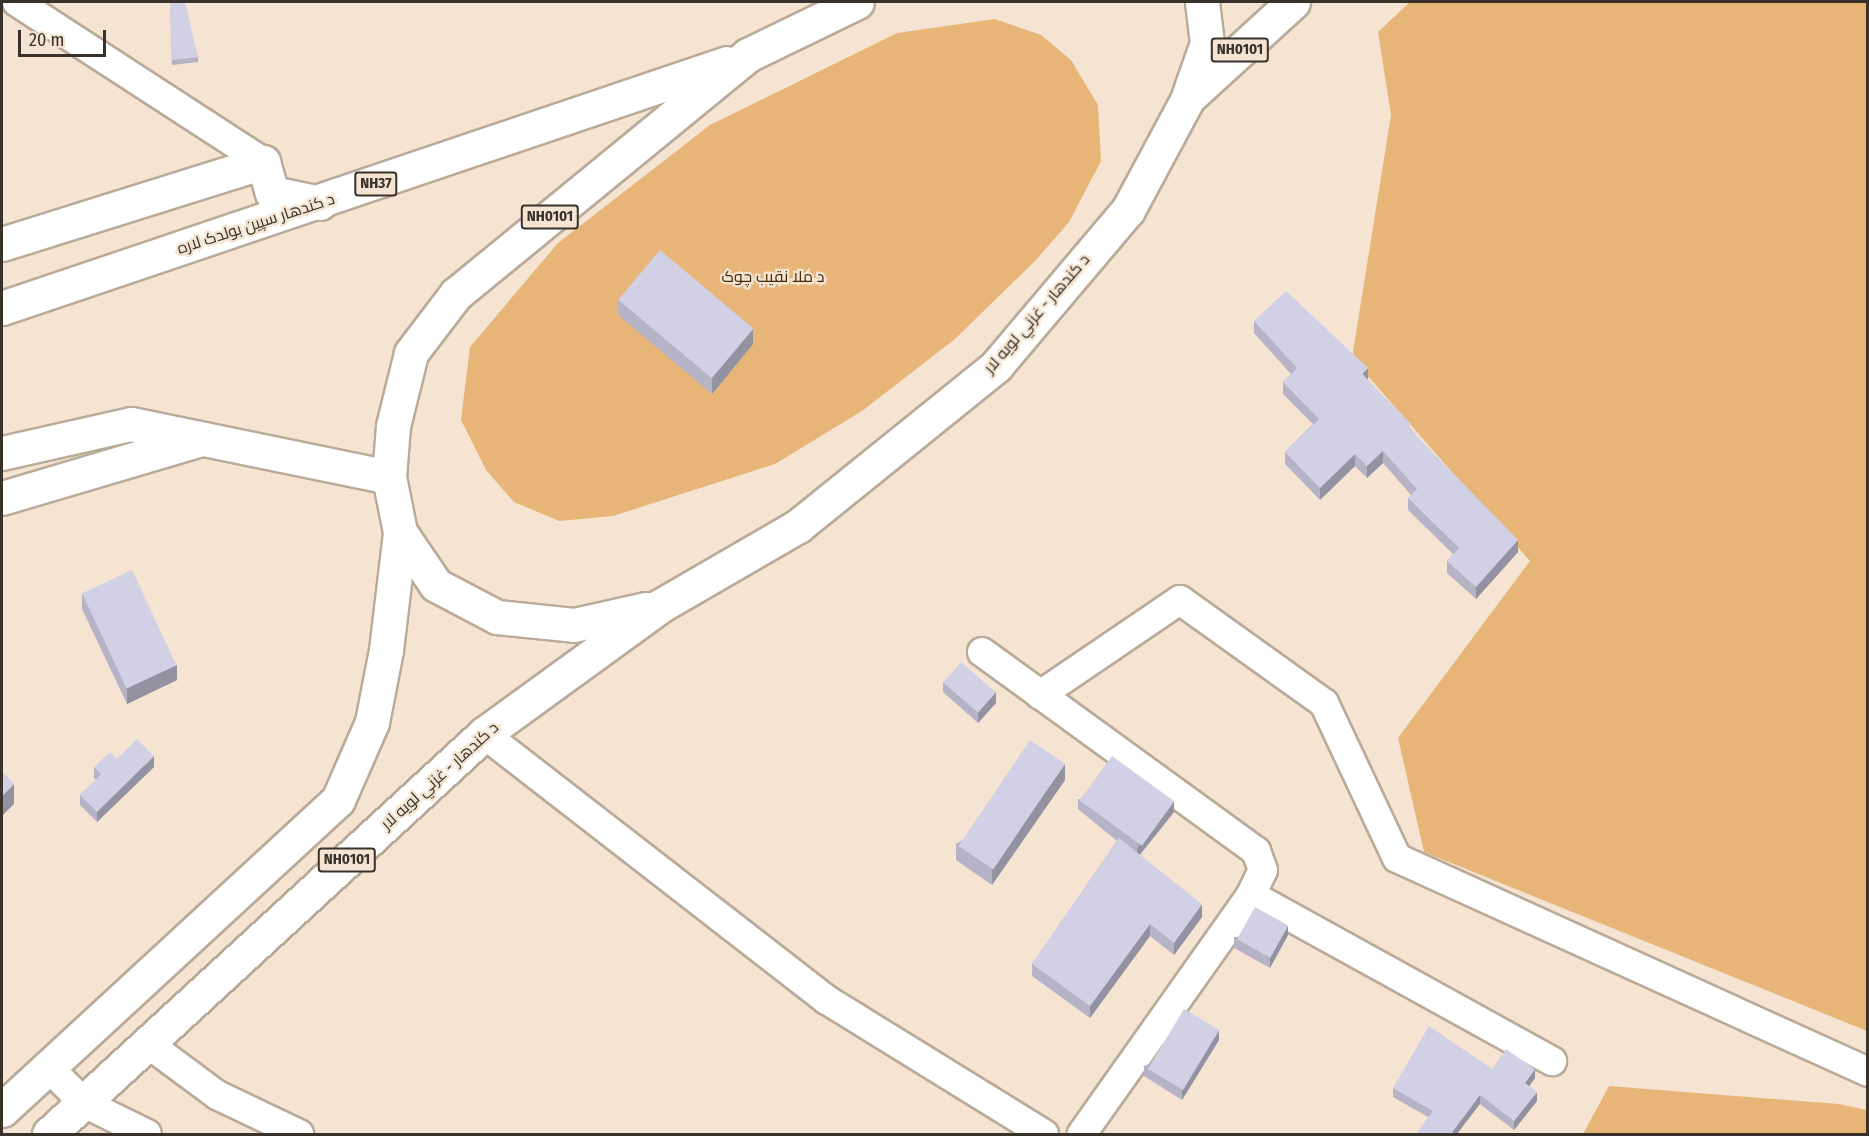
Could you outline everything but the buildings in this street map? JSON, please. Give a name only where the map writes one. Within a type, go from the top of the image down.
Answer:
[{"type":"main road","name":"د کندهار - غزني لويه لار","points":[[2,1110],[47,1066],[338,800],[372,722],[400,532],[389,477],[393,426],[411,353],[456,294],[748,55],[857,2]]},
{"type":"main road","name":"NH0101","points":[[1188,98],[1207,43],[1202,2]]},
{"type":"main road","name":"د کندهار - غزني لويه لار","points":[[50,1134],[484,734],[660,606],[798,526],[996,366],[1128,210],[1188,98],[1293,2]]},
{"type":"main road","name":"د کندهار سپین بولدک لاره","points":[[2,308],[320,203],[748,55]]},
{"type":"main road","points":[[2,244],[263,162],[272,194],[320,203]]},
{"type":"main road","points":[[2,453],[130,424],[389,477]]},
{"type":"main road","points":[[2,498],[201,439]]},
{"type":"main road","name":"د کندهار - غزني لويه لار","points":[[400,532],[436,585],[497,617],[574,625],[660,606]]},
{"type":"street","points":[[17,2],[263,162]]},
{"type":"street","points":[[1040,695],[1180,600],[1324,703],[1397,858],[1868,1072]]},
{"type":"street","points":[[982,652],[1256,851],[1263,870],[1251,895],[1082,1134]]},
{"type":"street","points":[[484,734],[827,1000],[1044,1134]]},
{"type":"street","points":[[1251,895],[1552,1061]]},
{"type":"street","points":[[147,1043],[217,1095],[299,1134]]},
{"type":"street","points":[[47,1066],[84,1103],[147,1134]]},
{"type":"green space","points":[[1410,2],[1867,2],[1867,1031],[1424,852],[1398,738],[1530,561],[1352,358],[1391,115],[1378,32]]},
{"type":"green space","name":"د ملا نقيب چوک","points":[[995,19],[1041,35],[1071,60],[1098,105],[1101,161],[1069,222],[1036,260],[955,339],[862,411],[775,464],[613,516],[559,521],[514,502],[486,470],[461,420],[470,347],[558,243],[710,125],[897,33]]},
{"type":"green space","points":[[1609,1086],[1839,1104],[1867,1110],[1867,1134],[1583,1134]]}]
